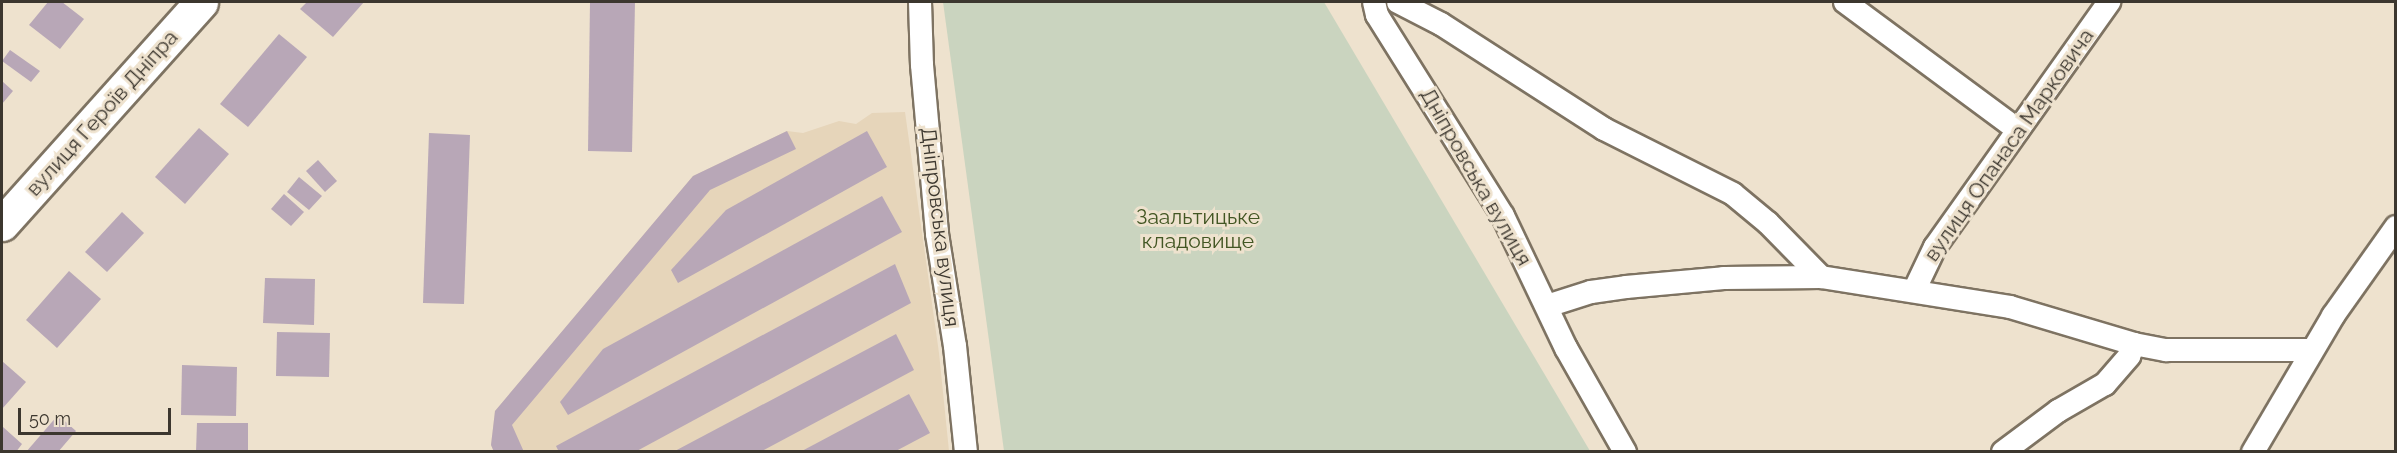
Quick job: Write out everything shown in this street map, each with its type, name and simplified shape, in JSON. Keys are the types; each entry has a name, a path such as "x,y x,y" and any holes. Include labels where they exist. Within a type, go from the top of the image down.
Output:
{"main road":[{"name":"вулиця Героїв Дніпра","path":"2,224 201,2"}],"street":[{"name":"Дніпровська вулиця","path":"920,2 922,65 941,271 956,346 966,452"},
{"name":"Дніпровська вулиця","path":"1374,2 1377,15 1503,216 1566,348 1624,452"},
{"path":"1398,2 1441,24 1604,129 1733,194 1768,223 1821,277"},
{"path":"1845,2 2018,130"},
{"name":"вулиця Опанаса Марковича","path":"1914,291 1935,247 2109,2"},
{"path":"2253,452 2353,285 2396,227"},
{"path":"1546,306 1592,292 1626,286 1724,278 1821,277 2031,312 2134,344 2188,351 2312,350"},
{"path":"2003,452 2058,411 2105,384 2129,356 2134,344"}],"shaded area":[{"path":"905,112 939,353 949,451 494,452 491,445 495,411 693,176 787,131 803,133 839,121 856,124 872,113"}],"green space":[{"name":"Заальтицьке кладовище","path":"943,2 1324,2 1590,451 1004,451"}],"building":[{"path":"48,2 62,2 84,19 60,49 29,25"},
{"path":"307,2 364,2 333,37 300,9"},
{"path":"590,2 635,2 632,152 588,151"},
{"path":"279,34 307,57 248,127 220,104"},
{"path":"10,50 40,71 31,82 2,61"},
{"path":"2,81 13,91 2,104"},
{"path":"199,128 229,154 185,204 155,177"},
{"path":"787,131 796,149 710,190 512,425 524,452 494,452 491,445 495,411 693,176"},
{"path":"867,131 887,167 678,283 671,270 726,210"},
{"path":"429,133 470,135 464,304 423,303"},
{"path":"318,160 337,181 325,192 306,171"},
{"path":"299,177 322,196 309,210 287,192"},
{"path":"284,194 304,212 291,226 271,209"},
{"path":"882,196 902,232 568,415 560,402 603,349"},
{"path":"122,212 144,233 107,272 85,252"},
{"path":"895,264 911,303 635,452 559,452 556,446"},
{"path":"69,271 101,299 57,348 26,320"},
{"path":"265,278 315,279 314,325 263,323"},
{"path":"277,332 330,333 329,377 276,376"},
{"path":"896,334 914,370 760,452 673,452"},
{"path":"2,361 26,382 2,409"},
{"path":"182,365 237,367 236,416 181,415"},
{"path":"909,394 930,433 894,452 800,452"},
{"path":"58,415 76,431 58,452 26,452"},
{"path":"197,423 248,423 248,452 196,452"},
{"path":"3,427 22,444 16,452 2,452"}]}
